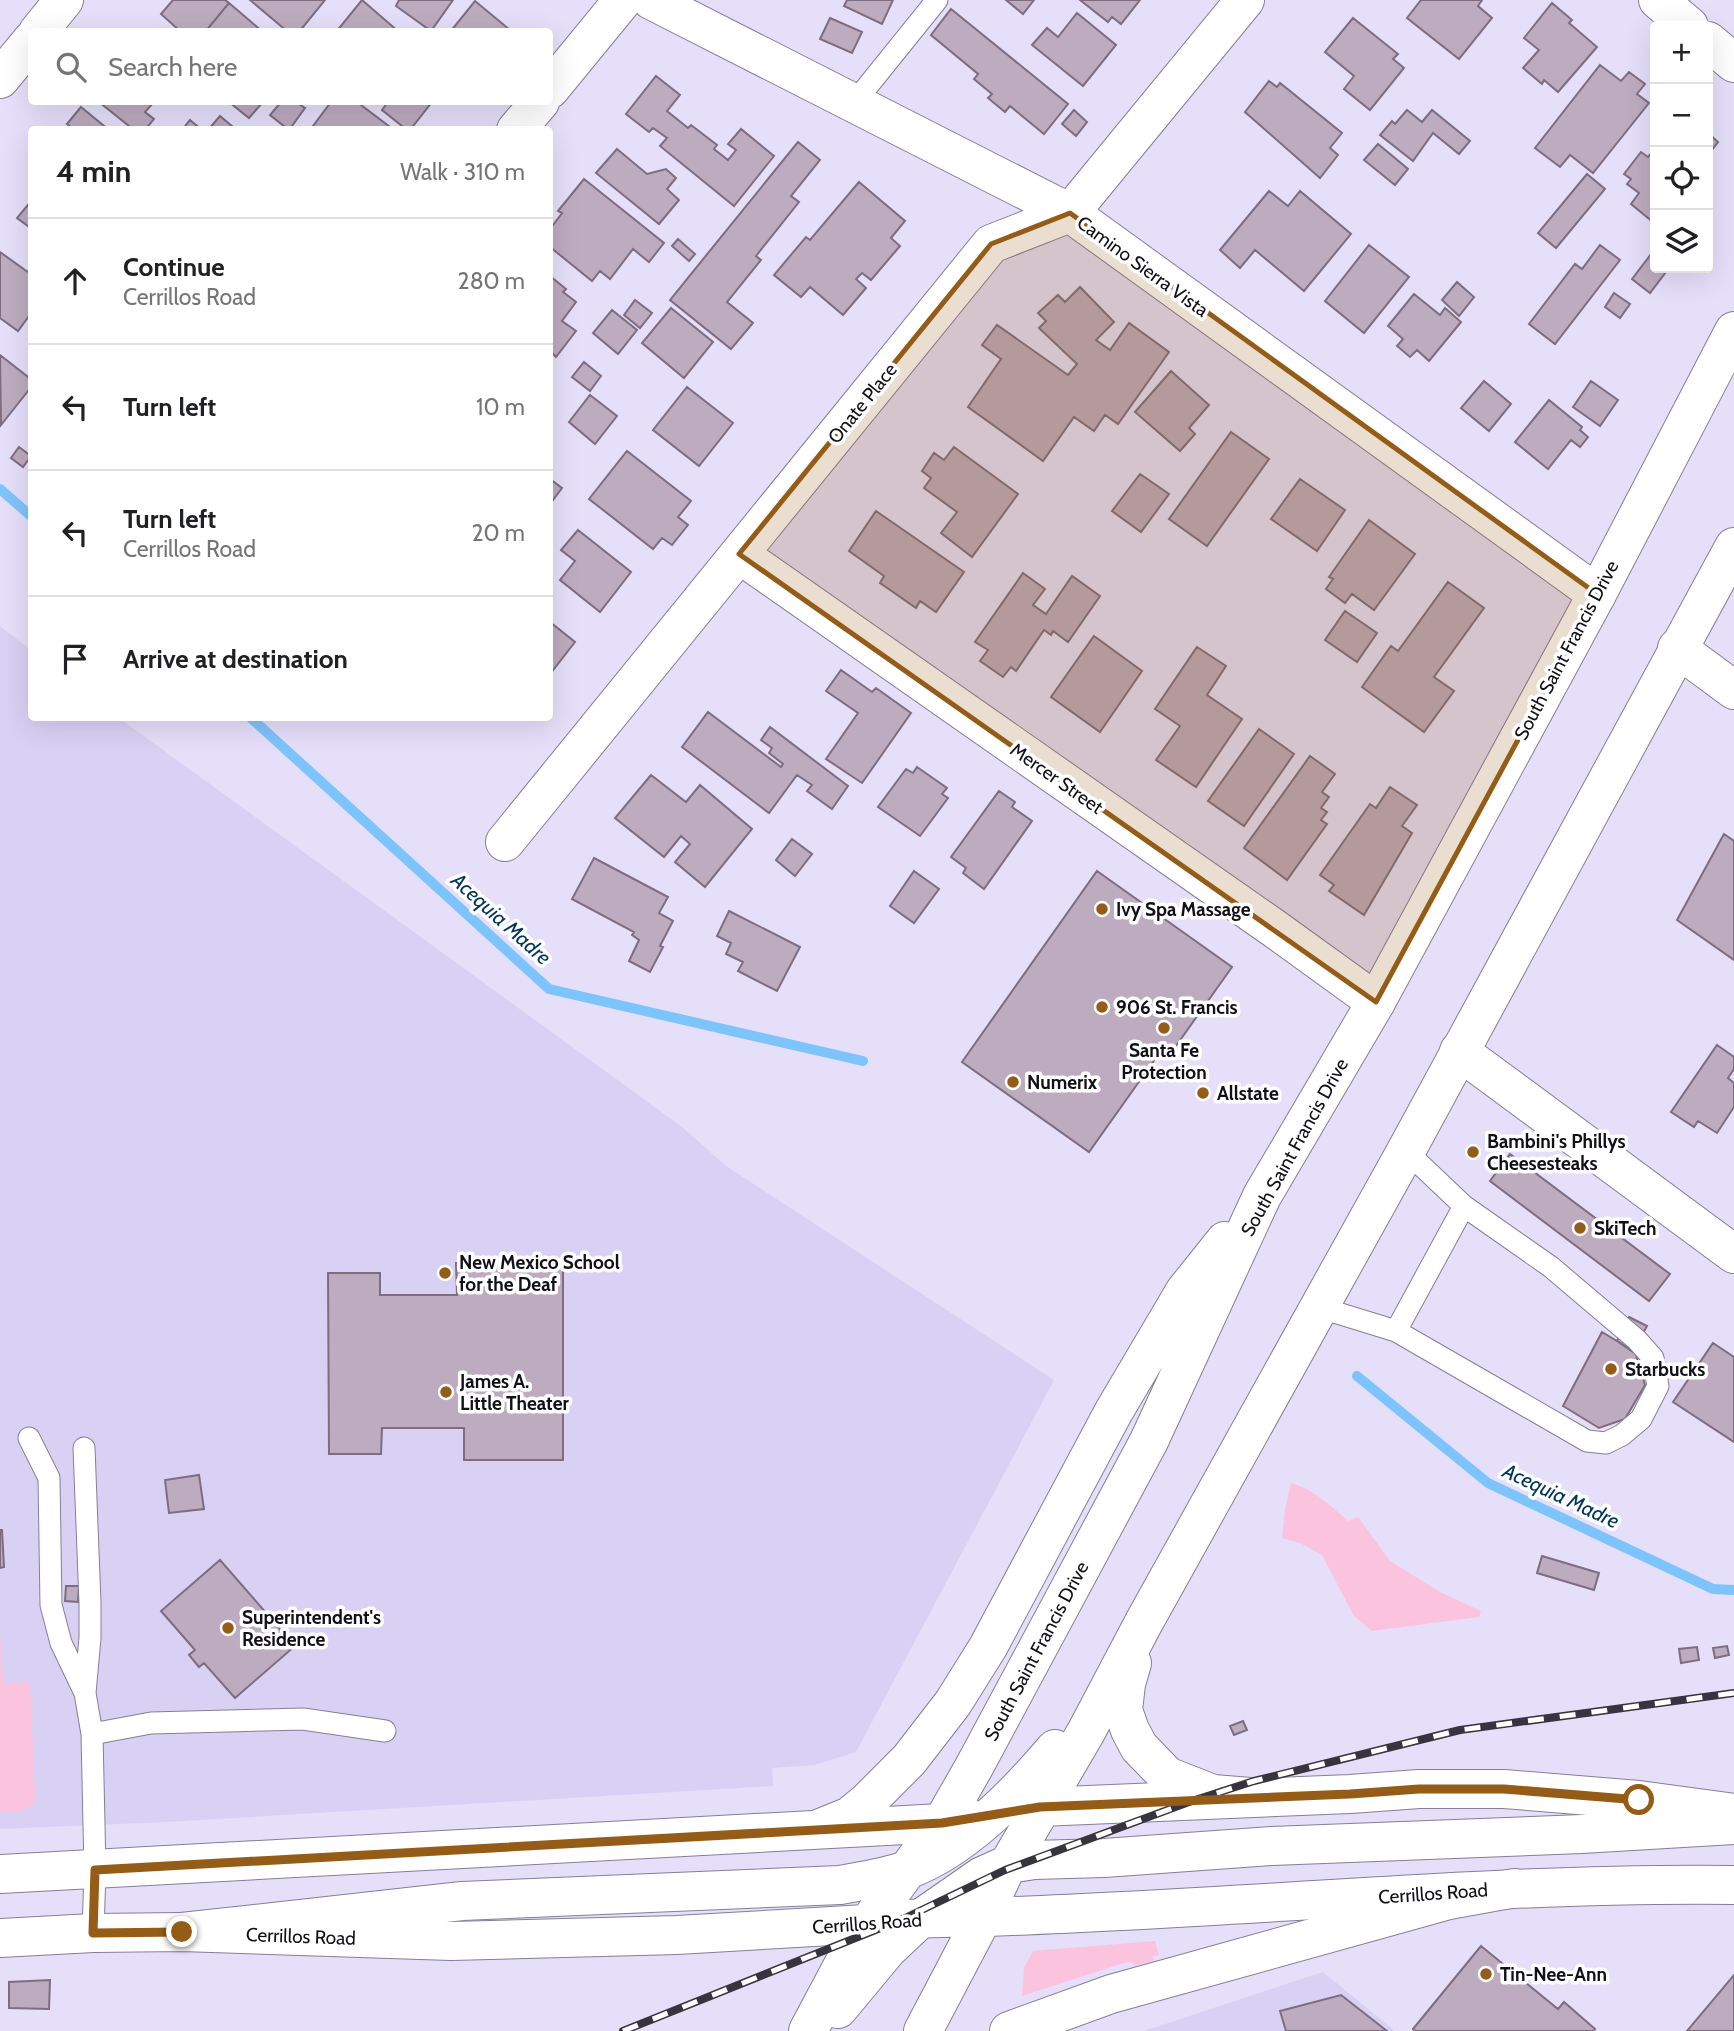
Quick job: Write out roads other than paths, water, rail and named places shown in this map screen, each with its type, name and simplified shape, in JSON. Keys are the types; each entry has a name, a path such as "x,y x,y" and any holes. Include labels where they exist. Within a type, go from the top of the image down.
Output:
{"main road":[{"path":"41,28 64,0"},
{"path":"553,85 623,0"},
{"name":"Camino Sierra Vista","path":"651,0 1070,213 1597,593"},
{"name":"Onate Place","path":"505,842 991,244 1070,213 1245,0"},
{"path":"1658,0 1683,21"},
{"path":"0,79 28,45"},
{"path":"1713,45 1734,63"},
{"path":"519,126 537,105"},
{"name":"South Saint Francis Drive","path":"808,2031 866,1924 942,1823 996,1727 1149,1441 1262,1196 1376,1002 1597,593 1734,331"},
{"path":"923,2031 1040,1807 1070,1761 1734,548"},
{"name":"Mercer Street","path":"738,554 1376,1002"},
{"path":"1677,648 1734,690"},
{"path":"1459,1051 1734,1254"},
{"path":"818,1829 850,1816 867,1802 909,1760 953,1703 988,1647 1114,1411 1185,1291 1262,1196"},
{"path":"1144,1622 1126,1684 1123,1710 1139,1747 1167,1776 1213,1794 1250,1797"},
{"path":"182,1932 462,1901 840,1885 905,1871 928,1861 993,1814 1025,1784 1115,1677"},
{"path":"0,1874 942,1823 1040,1807 1419,1789 1504,1789 1639,1800 1734,1813"},
{"path":"819,2031 887,1950 920,1919 982,1876 1009,1864 1034,1860 1104,1858 1272,1846 1583,1834 1734,1825"},
{"name":"Cerrillos Road","path":"0,1938 182,1932 451,1941 677,1935 866,1924 903,1919 1196,1908 1515,1888 1647,1884 1734,1885"},
{"path":"1009,2031 1111,1994 1449,1900 1515,1888"}],"lane":[{"path":"854,103 937,0"},
{"path":"1318,1307 1396,1331 1587,1441 1606,1443 1622,1436 1641,1419 1658,1386 1653,1358 1637,1340 1551,1267 1464,1206 1406,1151"},
{"path":"1396,1331 1464,1206"},
{"path":"29,1438 49,1478 51,1605 61,1643 85,1693"},
{"path":"84,1448 90,1603 85,1693 92,1734 95,1870 93,1933"},
{"path":"92,1734 151,1723 303,1719 385,1731"}],"waterway":[{"name":"Acequia Madre","path":"0,489 28,514"},
{"name":"Acequia Madre","path":"254,721 549,989 863,1061"},
{"name":"Acequia Madre","path":"1357,1376 1488,1483 1713,1589 1734,1590"}],"railway":[{"path":"623,2031 903,1919 1005,1870 1189,1802 1254,1781 1460,1730 1734,1693"}],"place":[{"name":"Ivy Spa Massage","path":"1102,909"},
{"name":"906 St. Francis","path":"1102,1007"},
{"name":"Santa Fe Protection","path":"1164,1028"},
{"name":"Numerix","path":"1013,1082"},
{"name":"Allstate","path":"1203,1093"},
{"name":"Bambini's Phillys Cheesesteaks","path":"1473,1152"},
{"name":"SkiTech","path":"1580,1228"},
{"name":"New Mexico School for the Deaf","path":"445,1273"},
{"name":"Starbucks","path":"1611,1369"},
{"name":"James A. Little Theater","path":"446,1392"},
{"name":"Superintendent's Residence","path":"228,1628"},
{"name":"Tin-Nee-Ann","path":"1486,1974"}]}
